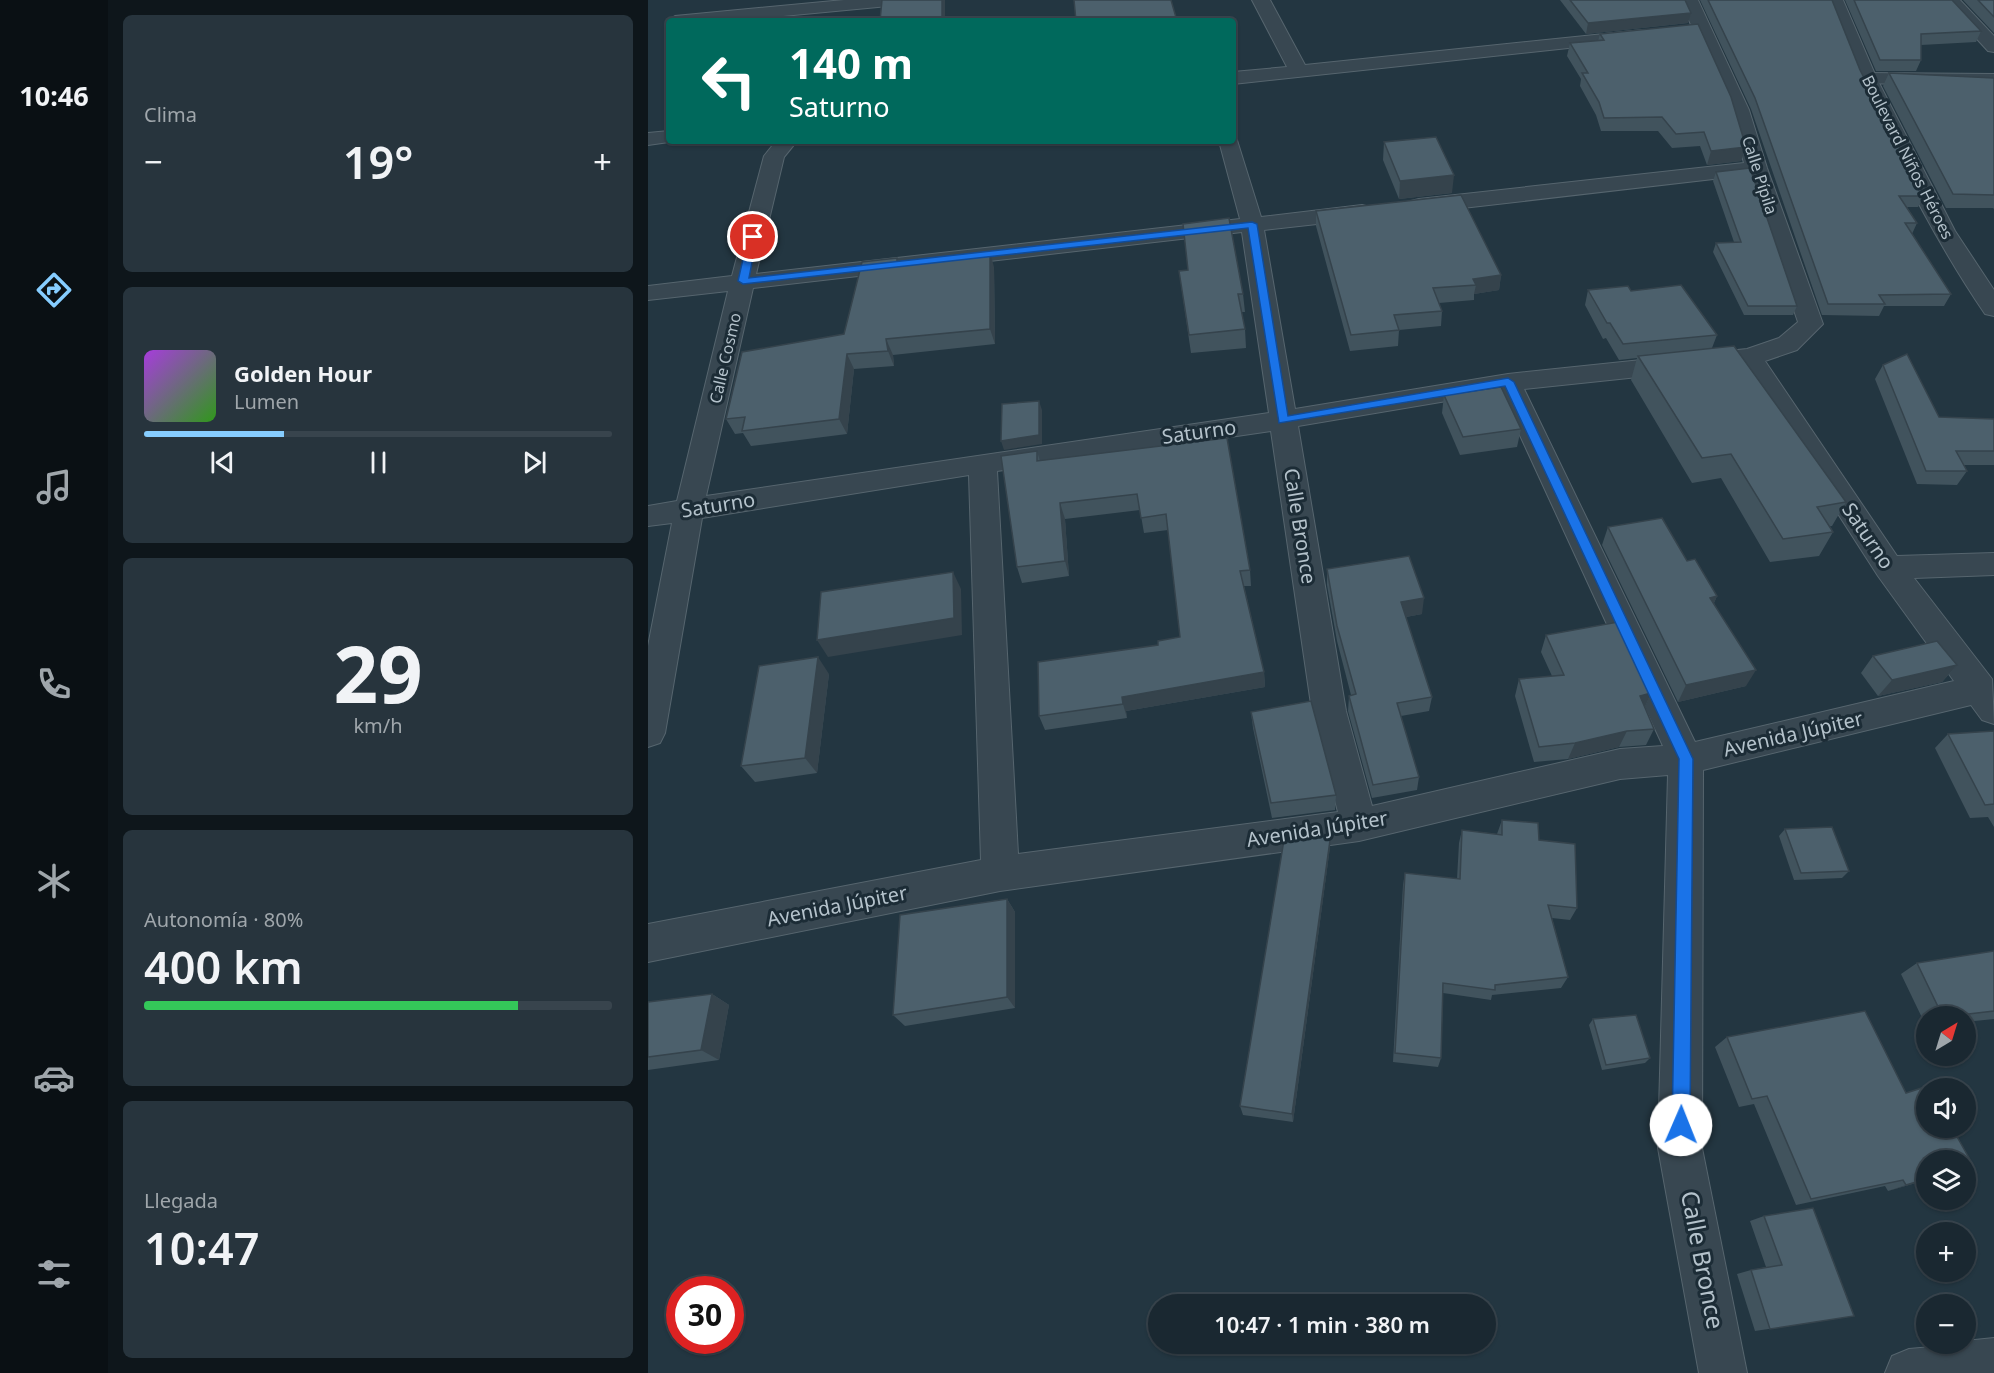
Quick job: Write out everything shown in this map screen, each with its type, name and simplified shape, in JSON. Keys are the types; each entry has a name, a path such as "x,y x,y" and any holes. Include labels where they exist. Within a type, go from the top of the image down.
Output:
{"street":[{"path":"707,18 899,0"},
{"path":"1261,0 1299,71"},
{"name":"Calle Pípila","path":"1689,0 1739,110 1756,168 1811,324 1788,344"},
{"name":"Boulevard Niños Héroes","path":"1834,0 1868,80 1944,231 1994,309"},
{"path":"1950,0 1994,47"},
{"path":"872,18 875,1"},
{"path":"1680,31 1703,29"},
{"path":"1236,78 1657,34"},
{"path":"1868,80 1994,80"},
{"path":"648,139 666,137"},
{"name":"Calle Cosmo","path":"648,733 689,510 774,156 784,144"},
{"name":"Calle Bronce","path":"1230,144 1252,224 1329,711 1359,825"},
{"path":"648,293 1756,168"},
{"name":"Saturno","path":"648,516 983,463 1283,420 1508,382 1750,357 1788,344"},
{"name":"Saturno","path":"1750,357 1889,568 1987,700"},
{"path":"1508,382 1686,759"},
{"path":"983,463 1000,874"},
{"path":"1889,568 1994,564"},
{"name":"Avenida Júpiter","path":"648,943 1000,874 1359,825 1620,764 1686,759 1987,700"},
{"name":"Calle Bronce","path":"1686,759 1680,1148 1723,1373"},
{"path":"1909,1373 1994,1362"}],"building":[{"path":"882,0 942,0 942,18 880,18"},
{"path":"1074,0 1171,0 1176,18 1076,18"},
{"path":"1570,0 1685,0 1691,13 1588,23"},
{"path":"1708,0 1832,0 1860,70 1924,196 1899,196 1917,223 1905,223 1951,294 1879,295 1885,304 1828,304 1755,98"},
{"path":"1854,0 1952,0 1981,31 1921,34 1921,60 1880,60"},
{"path":"1978,0 1994,0 1994,17"},
{"path":"1698,24 1731,97 1746,147 1711,151 1704,132 1676,134 1662,117 1604,118 1599,102 1582,73 1588,73 1570,43 1604,40 1600,34"},
{"path":"1889,73 1994,78 1994,195 1953,194"},
{"path":"1436,137 1454,175 1400,181 1384,142"},
{"path":"1750,168 1797,306 1748,306 1716,243 1741,242 1716,172"},
{"path":"1461,195 1501,275 1473,279 1476,285 1433,288 1442,311 1394,315 1399,330 1351,335 1316,211"},
{"path":"1229,218 1243,294 1238,294 1245,329 1189,335 1179,271 1188,270 1183,224"},
{"path":"990,252 990,329 886,339 888,351 847,354 839,419 742,431 745,417 726,419 742,352 844,334 862,262 897,258 897,265"},
{"path":"1681,285 1717,335 1623,344 1610,323 1607,323 1588,290 1628,286 1631,291"},
{"path":"1734,346 1846,502 1817,507 1833,532 1783,539 1731,454 1702,458 1638,356"},
{"path":"1907,354 1939,417 1994,419 1994,451 1956,451 1967,471 1926,471 1883,365"},
{"path":"1501,387 1521,429 1463,437 1444,395"},
{"path":"1039,401 1039,435 1001,441 1002,404"},
{"path":"1227,438 1250,570 1240,571 1264,672 1122,697 1123,704 1039,716 1038,662 1158,645 1158,641 1180,637 1166,514 1141,518 1137,494 1060,503 1065,561 1017,567 1001,456 1037,451 1037,461"},
{"path":"1662,518 1687,561 1695,559 1717,596 1710,598 1756,670 1686,685 1608,527"},
{"path":"1409,556 1424,598 1401,602 1432,697 1397,703 1419,777 1373,785 1349,696 1356,694 1337,626 1327,569"},
{"path":"953,572 954,618 817,640 821,592"},
{"path":"1618,622 1651,693 1640,696 1654,729 1627,731 1575,743 1539,747 1519,679 1564,675 1546,635"},
{"path":"1937,641 1957,665 1892,680 1873,656"},
{"path":"818,657 805,758 741,766 759,666"},
{"path":"1311,701 1336,795 1271,803 1251,712"},
{"path":"1994,731 1994,804 1985,805 1948,734"},
{"path":"1502,820 1538,823 1539,840 1575,844 1577,908 1548,905 1568,977 1495,985 1495,990 1443,983 1441,1058 1395,1053 1405,873 1460,879 1462,830 1502,835"},
{"path":"1832,827 1849,871 1801,873 1785,829"},
{"path":"1331,833 1292,1114 1240,1106 1284,840"},
{"path":"1007,899 1007,997 893,1015 900,915"},
{"path":"1994,951 1994,1011 1976,1013 1976,1006 1938,1006 1917,963"},
{"path":"712,994 701,1050 648,1057 648,1002"},
{"path":"1865,1011 1906,1093 1916,1090 1916,1138 1958,1138 1964,1150 1916,1150 1916,1182 1906,1185 1903,1180 1811,1199 1767,1096 1752,1099 1727,1037"},
{"path":"1636,1015 1650,1058 1606,1065 1593,1019"},
{"path":"1813,1208 1854,1316 1770,1329 1751,1270 1782,1265 1764,1216"}],"route":[{"path":"753,237 743,281 1252,224 1283,420 1508,382 1686,759 1681,1125"}]}
